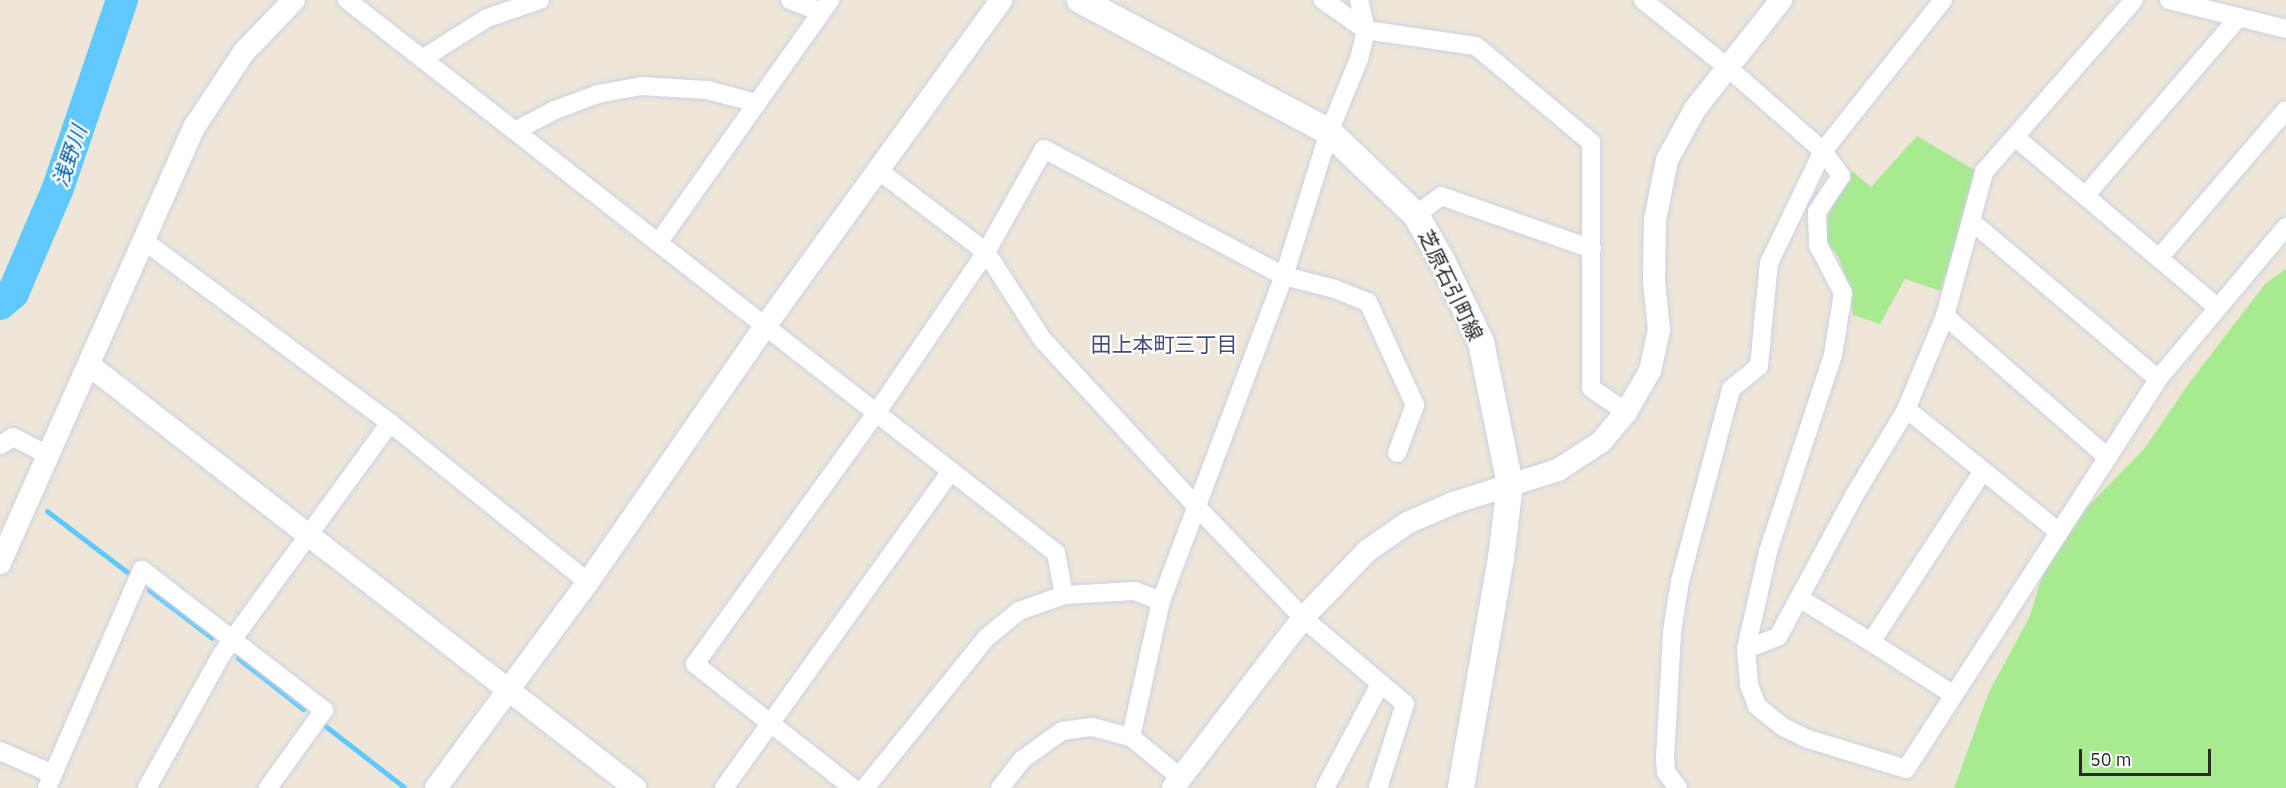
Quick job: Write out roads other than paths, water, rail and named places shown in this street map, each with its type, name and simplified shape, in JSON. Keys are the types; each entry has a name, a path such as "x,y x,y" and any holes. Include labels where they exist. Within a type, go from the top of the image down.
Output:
{"main road":[{"name":"芝原石引町線","path":"1080,0 1329,132 1416,214 1443,263 1481,342 1510,484 1501,558 1461,788"}],"street":[{"path":"0,563 195,126 244,52 294,0"},
{"path":"347,0 1056,553 1064,595"},
{"path":"422,59 487,18 540,0"},
{"path":"658,243 826,6 790,0"},
{"path":"436,788 588,582 765,325 1001,0"},
{"path":"1323,0 1366,30 1476,46 1591,142 1591,388 1626,412"},
{"path":"1131,737 1161,601 1284,276 1329,132 1359,59 1366,30 1359,0"},
{"path":"1642,0 1726,66 1823,151 1841,176 1817,212 1818,245 1842,293 1833,355 1768,552 1746,649 1749,685 1757,706 1783,727 1808,739 1906,769 2158,379 2286,227"},
{"path":"1000,788 1023,759 1062,731 1092,727 1131,737 1177,783 1304,618 1367,551 1407,523 1453,503 1558,470 1601,442 1626,412 1650,371 1659,330 1654,281 1655,220 1667,160 1695,109 1726,66 1781,0"},
{"path":"1678,788 1666,772 1665,759 1672,632 1680,581 1731,389 1759,366 1769,263 1823,151 1943,0"},
{"path":"1746,649 1778,637 1856,494 1905,412 1945,316 1984,172 2134,0"},
{"path":"2169,0 2286,29"},
{"path":"2085,196 2239,17"},
{"path":"515,131 555,110 598,94 641,86 707,90 757,104"},
{"path":"2159,258 2286,110"},
{"path":"2015,137 2217,307"},
{"path":"853,788 695,664 877,412 986,252 1044,149 1284,276 1335,289 1368,302 1415,405 1397,453"},
{"path":"878,170 986,252 1042,339 1198,508 1304,618 1405,704 1378,788"},
{"path":"1416,214 1441,196 1592,249"},
{"path":"1971,221 2158,379"},
{"path":"143,240 390,423 588,582"},
{"path":"1945,316 2107,457"},
{"path":"89,365 309,533 635,788"},
{"path":"1905,412 1914,415 2058,531"},
{"path":"147,788 232,639 390,423"},
{"path":"0,445 13,436 48,455"},
{"path":"724,788 951,471"},
{"path":"1871,642 1983,471"},
{"path":"0,751 50,781 141,570 324,710 268,788"},
{"path":"865,788 986,638 1019,611 1064,595 1135,591 1161,601"},
{"path":"1799,598 1954,695"},
{"path":"1325,788 1380,684"}],"waterway":[{"name":"浅野川","path":"0,304 13,293 58,188 122,0"},
{"path":"47,511 127,572"},
{"path":"149,590 212,638"},
{"path":"238,658 303,709"},
{"path":"324,725 404,787"}],"district":[{"name":"田上本町三丁目","path":"1164,344"}]}
